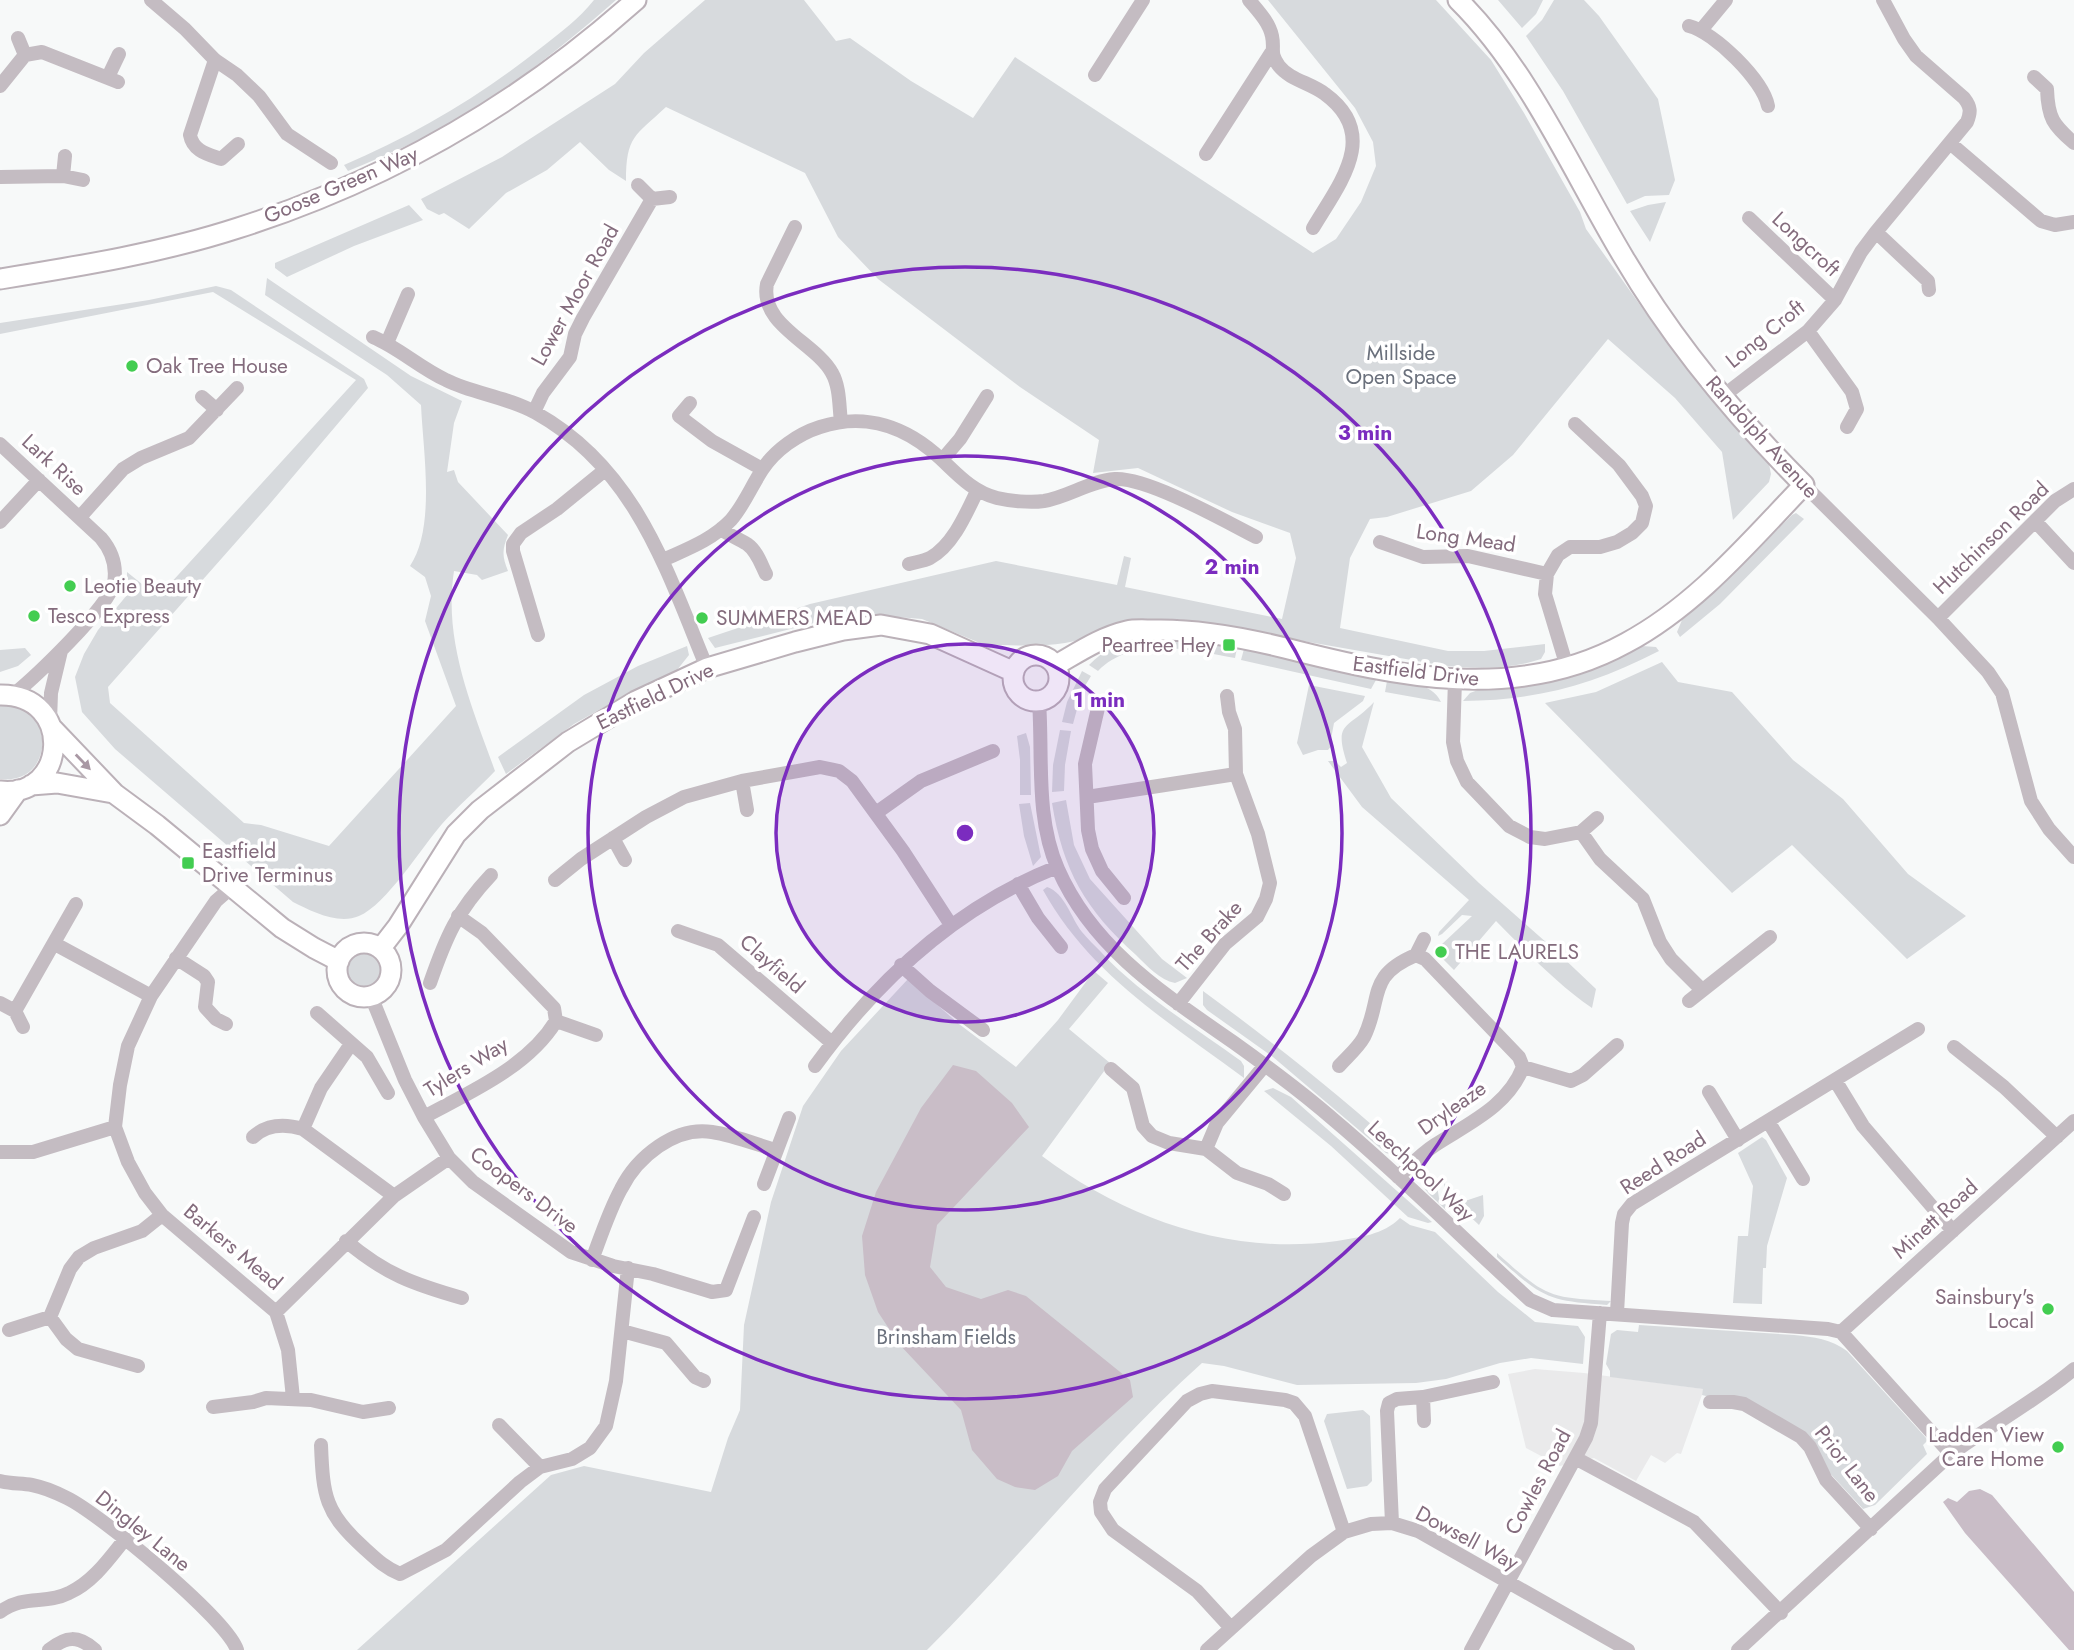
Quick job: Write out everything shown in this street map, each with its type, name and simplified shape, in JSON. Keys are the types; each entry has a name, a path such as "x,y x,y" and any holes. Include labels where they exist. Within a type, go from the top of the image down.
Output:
{"street":[{"path":"151,0 186,29 215,60 237,75 259,96 287,134 331,163"},
{"name":"Goose Green Way","path":"1,279 120,258 236,229 355,184 420,152 495,107 570,55 636,0"},
{"path":"1095,75 1143,0"},
{"path":"1206,155 1271,52 1272,37 1265,19 1250,0"},
{"name":"Randolph Avenue","path":"1458,0 1502,52 1646,294 1692,359 1804,485 1938,618 1988,672 2002,693 2031,802 2049,829 2074,857"},
{"path":"1726,0 1695,27 1752,75 1766,93 1769,106"},
{"name":"Long Croft","path":"1723,396 1808,331 1835,300 1861,252 1876,232 1951,143 1971,114 1970,106 1964,98 1916,56 1883,0"},
{"path":"18,38 25,55"},
{"path":"0,86 25,55 42,52 113,79 119,54"},
{"path":"1271,52 1280,68 1322,92 1343,108 1351,127 1354,145 1348,167 1313,228"},
{"path":"215,60 190,135 192,143 199,150 221,159 238,144"},
{"path":"2034,77 2046,89 2048,111 2055,127 2074,143"},
{"path":"1951,143 2042,221 2055,225 2074,222"},
{"path":"62,176 65,156"},
{"path":"0,177 62,176 83,180"},
{"path":"638,186 652,199 670,197"},
{"name":"Lower Moor Road","path":"534,412 543,393 570,357 575,334 583,318 652,199"},
{"name":"Longcroft","path":"1749,218 1835,300"},
{"path":"795,227 767,284 765,294 767,302 791,334 830,369 836,384 841,422"},
{"path":"1876,232 1928,281 1928,290"},
{"path":"408,294 380,340 407,359 449,382 534,412 585,449 638,513 663,559 706,668"},
{"path":"1808,331 1852,392 1857,409 1847,427"},
{"name":"Lark Rise","path":"80,517 123,469 141,458 189,438 236,388"},
{"path":"942,460 960,439 987,396"},
{"path":"202,397 216,410"},
{"path":"691,403 679,416 712,441 762,469"},
{"path":"663,559 695,546 721,528 741,506 762,469 777,453 800,436 820,427 861,420 891,426 908,433 977,491 998,498 1045,501 1099,482 1125,479 1159,490 1256,537"},
{"path":"1567,667 1545,594 1547,574 1559,555 1570,547 1600,547 1617,542 1632,533 1642,523 1646,506 1642,496 1619,465 1575,424"},
{"name":"Lark Rise","path":"0,444 80,517 109,548 113,558 114,583 104,602 62,650 7,695"},
{"path":"538,635 513,544 521,533 557,509 605,470"},
{"path":"0,522 38,480"},
{"name":"Eastfield Drive","path":"1056,665 1097,641 1129,630 1185,629 1245,638 1383,670 1455,680 1488,681 1524,677 1567,667 1596,658 1625,644 1658,625 1687,603 1804,485"},
{"name":"Hutchinson Road","path":"1938,618 2055,501 2074,489"},
{"path":"909,564 929,559 943,548 963,520 977,491"},
{"path":"2035,521 2074,563"},
{"path":"721,528 755,552 766,574"},
{"name":"Long Mead","path":"1380,542 1423,557 1468,556 1547,574"},
{"name":"Eastfield Drive","path":"381,948 398,926 456,834 480,810 568,742 636,701 706,668 843,630 881,625 930,634 1014,672"},
{"name":"Lark Rise","path":"51,725 51,693 62,650"},
{"path":"1033,656 1049,659 1056,665 1059,673 1058,688 1053,694 1039,701 1024,698 1015,687 1014,672 1018,664 1033,656"},
{"path":"1455,680 1453,742 1457,761 1467,782 1478,796 1509,826 1530,836 1545,839 1581,832 1597,818"},
{"path":"7,695 29,700 41,709 51,725 116,794 295,937 339,961"},
{"name":"The Brake","path":"1178,1004 1226,944 1256,917 1266,899 1270,883 1266,862 1236,774 1235,729 1228,712 1227,696"},
{"name":"Leechpool Way","path":"1039,701 1041,799 1057,867 1073,899 1109,946 1139,974 1265,1065 1334,1120 1530,1300 1553,1310 1841,1332"},
{"path":"1098,708 1085,764 1088,830 1092,849 1102,871 1124,898"},
{"path":"0,815 16,789 42,776 50,765 54,751 51,725"},
{"path":"876,813 921,782 993,751"},
{"path":"555,880 613,838 684,797 742,781 820,767 839,771 852,781 951,925"},
{"path":"1087,797 1236,774"},
{"path":"742,781 747,810"},
{"path":"16,789 57,783 116,794"},
{"path":"1581,832 1612,873 1643,899 1660,942 1671,959 1702,990"},
{"path":"613,838 625,860"},
{"path":"815,1066 901,965 951,925 1018,884 1057,867"},
{"path":"430,983 441,950 458,915 491,875"},
{"path":"1018,884 1038,918 1061,947"},
{"name":"Barkers Mead","path":"232,887 216,901 151,996 128,1046 115,1127 128,1162 145,1193 162,1215 276,1312 288,1350 293,1398"},
{"path":"15,1011 76,904"},
{"path":"458,915 482,933 554,1008 556,1021 596,1035"},
{"name":"Clayfield","path":"678,931 718,945 832,1043"},
{"path":"1689,1001 1770,937"},
{"path":"1339,1066 1362,1041 1384,974 1397,963 1416,955 1424,939"},
{"path":"372,943 381,948 387,956 391,975 380,992 371,996 352,993 344,988 337,970 339,961 352,946 372,943"},
{"path":"55,944 151,996"},
{"path":"1416,955 1425,959 1474,1008 1519,1057 1523,1067 1571,1081 1583,1075 1617,1045"},
{"path":"176,958 204,976 208,982 205,1007 216,1019 226,1024"},
{"path":"901,965 930,991 983,1030"},
{"name":"Coopers Drive","path":"371,996 405,1080 449,1158 472,1182 571,1252 712,1293 726,1290 754,1217"},
{"path":"0,1003 15,1011 23,1027"},
{"path":"317,1013 367,1057 388,1093"},
{"name":"Tylers Way","path":"424,1117 480,1087 517,1062 549,1033 556,1021"},
{"name":"Reed Road","path":"1617,1313 1624,1214 1632,1204 1918,1029"},
{"path":"303,1129 321,1088 351,1044"},
{"path":"1954,1047 2004,1087 2057,1137"},
{"path":"1206,1149 1217,1123 1265,1065"},
{"name":"Dryleaze","path":"1398,1177 1433,1147 1498,1104 1518,1079 1523,1067"},
{"path":"1111,1069 1133,1088 1143,1126 1152,1136 1168,1143 1206,1149 1237,1173 1268,1184 1284,1194"},
{"path":"1835,1080 1863,1126 1954,1231"},
{"name":"Reed Road","path":"1709,1092 1738,1140"},
{"path":"764,1184 789,1118"},
{"path":"1768,1121 1803,1179"},
{"name":"Minett Road","path":"1841,1332 2074,1121"},
{"path":"253,1137 260,1130 273,1127 290,1126 303,1129 394,1196"},
{"path":"0,1152 33,1152 115,1127"},
{"path":"592,1259 621,1188 631,1172 650,1153 671,1139 691,1132 712,1131 775,1150"},
{"name":"Barkers Mead","path":"276,1312 394,1196 449,1158"},
{"name":"Barkers Mead","path":"50,1317 70,1269 79,1257 94,1248 142,1231 162,1215"},
{"path":"346,1241 392,1274 423,1287 462,1298"},
{"path":"321,1445 323,1485 334,1517 343,1530 388,1569 400,1574 446,1550 520,1482 540,1467 572,1459 590,1448 606,1426 616,1381 628,1268"},
{"name":"Cowles Road","path":"1471,1650 1577,1459 1591,1423 1600,1313"},
{"path":"9,1330 50,1317 66,1339 78,1349 138,1366"},
{"path":"622,1331 666,1343 695,1377 704,1381"},
{"path":"1841,1332 1951,1454"},
{"path":"1738,1650 1951,1454 2049,1390 2074,1369"},
{"path":"1392,1523 1388,1403 1397,1399 1423,1397 1493,1382"},
{"path":"1231,1628 1197,1591 1113,1530 1101,1512 1100,1502 1105,1489 1187,1401 1212,1391 1294,1403 1306,1416 1344,1532"},
{"path":"1423,1397 1424,1421"},
{"path":"213,1406 266,1398 293,1398 340,1405 363,1412 389,1408"},
{"name":"Prior Lane","path":"1710,1402 1744,1404 1801,1437 1810,1447 1826,1479 1871,1529"},
{"path":"499,1425 540,1467"},
{"path":"1577,1459 1694,1522 1781,1613"},
{"name":"Dingley Lane","path":"0,1481 32,1485 67,1498 125,1539 214,1618 235,1642 237,1650"},
{"name":"Dowsell Way","path":"1206,1650 1311,1556 1344,1532 1371,1524 1392,1523 1418,1531 1508,1582 1611,1646 1628,1650"},
{"path":"0,1612 23,1600 54,1598 69,1593 103,1567 125,1539"},
{"path":"49,1650 59,1642 78,1638 95,1650"}],"shaded area":[{"path":"953,1065 976,1071 1012,1103 1029,1127 937,1225 930,1267 946,1287 981,1299 1008,1290 1026,1296 1130,1380 1133,1397 1072,1451 1058,1476 1035,1490 1015,1487 997,1479 972,1450 961,1410 899,1344 878,1312 865,1275 862,1236 876,1192 921,1108"},
{"path":"1535,1369 1704,1389 1681,1454 1677,1453 1665,1463 1651,1455 1636,1481 1594,1458 1560,1466 1526,1448 1508,1374"},
{"path":"1980,1489 1992,1495 2074,1592 2074,1650 2069,1650 1965,1533 1943,1502 1948,1498 1957,1502 1969,1491"}],"green space":[{"path":"594,0 616,0 512,84 461,118 429,135 348,171 344,165 422,127 496,81 563,31"},
{"name":"Millside Open Space","path":"705,0 804,0 836,41 850,38 911,81 973,118 1015,57 1313,253 1336,239 1361,202 1376,166 1373,142 1355,108 1268,0 1436,0 1491,60 1580,212 1586,229 1670,347 1769,464 1769,482 1733,520 1722,452 1675,398 1608,339 1513,455 1471,491 1387,517 1370,519 1350,558 1340,628 1448,651 1484,651 1545,644 1541,659 1491,668 1440,665 1177,619 1133,625 1065,643 989,645 922,619 859,614 715,648 708,638 810,604 996,561 1117,585 1124,556 1131,558 1125,587 1282,619 1296,558 1290,533 1232,512 1138,468 1093,473 1099,440 1020,387 878,279 838,237 805,173 666,107 640,131 630,145 626,181 609,170 580,142 547,170 506,193 469,229 444,213 439,215 427,209 421,199 502,157 615,84 644,53"},
{"path":"1498,0 1543,0 1536,14 1522,28"},
{"path":"1554,0 1584,0 1599,16 1658,99 1675,180 1669,195 1645,196 1627,204 1563,91 1526,36 1542,20"},
{"path":"1666,202 1650,242 1630,211"},
{"path":"409,205 423,220 354,246 287,277 275,268 275,263"},
{"path":"267,278 411,376 462,401 454,423 447,472 454,470 458,482 508,535 503,553 508,571 482,580 477,575 454,571 452,597 456,648 462,673 495,771 442,824 381,900 359,916 351,918 325,916 293,902 115,749 82,712 75,677 98,630 127,595 127,572 158,597 356,380 213,292 0,334 0,323 149,300 216,286 231,290 364,379 368,388 108,687 110,703 244,823 261,825 329,846 456,706 425,621 431,596 425,577 410,566 418,550 425,510 421,405 387,375 265,295"},
{"path":"1796,513 1804,519 1720,604 1680,637 1677,632 1682,620"},
{"path":"1185,638 1237,648 1235,658 1163,648 1128,653 1112,660 1098,671 1089,665 1111,648 1122,644 1145,639"},
{"path":"687,646 689,655 677,670 574,724 506,774 498,757 584,695 638,666"},
{"path":"1642,646 1656,647 1659,651 1611,673 1541,694 1463,701 1470,693 1478,690 1523,686 1563,678 1621,657"},
{"path":"25,648 31,655 18,666 0,672 0,650"},
{"path":"1244,649 1376,680 1371,689 1241,660"},
{"path":"1662,662 1678,682 1732,692 1793,760 1843,799 1908,874 1966,916 1907,959 1792,845 1732,893 1545,703 1596,692"},
{"path":"1082,671 1091,676 1082,691 1073,724 1062,722 1067,702"},
{"path":"1387,681 1425,687 1437,695 1441,702 1385,692"},
{"path":"1309,685 1365,696 1363,701 1334,723 1332,745 1328,750 1303,755 1297,743"},
{"path":"1374,702 1362,747 1391,798 1479,883 1596,989 1592,1008 1554,978 1496,921 1454,970 1442,958 1448,952 1441,945 1472,916 1462,915 1438,936 1439,932 1469,900 1362,807 1328,761 1335,761 1341,767 1347,763 1343,749 1343,732"},
{"path":"0,706 19,708 32,716 40,728 40,757 32,770 18,778 0,779"},
{"path":"1060,730 1071,731 1064,791 1052,792 1053,765"},
{"path":"1026,733 1030,747 1031,795 1020,795 1017,736"},
{"path":"1066,800 1074,845 1090,879 1162,959 1187,978 1175,983 1154,972 1118,938 1090,905 1070,869 1057,827 1052,803"},
{"path":"1030,803 1041,857 1033,866 1024,836 1019,804"},
{"path":"1047,887 1059,895 1082,932 1116,967 1150,996 1241,1061 1244,1078 1160,1016 1107,972 1062,920 1043,890"},
{"path":"365,953 377,958 382,970 377,982 365,987 353,982 348,970 353,958"},
{"name":"Brinsham Fields","path":"1094,971 1108,983 1069,1029 1110,1063 1042,1156 1108,1198 1144,1215 1219,1237 1258,1243 1337,1241 1379,1232 1400,1218 1410,1225 1435,1232 1498,1292 1535,1322 1578,1326 1585,1337 1583,1364 1531,1358 1500,1363 1446,1379 1416,1383 1297,1385 1202,1363 1130,1432 927,1650 357,1650 551,1475 584,1466 711,1492 740,1410 744,1325 771,1202 803,1106 841,1051 908,979 959,1024 1016,1067 1058,1020"},
{"path":"1203,991 1307,1070 1406,1155 1400,1157 1386,1153 1273,1057 1207,1010 1203,1005"},
{"path":"1273,1088 1291,1097 1432,1222 1408,1217 1331,1146 1264,1091"},
{"path":"1762,1137 1787,1178 1767,1246 1762,1304 1733,1303 1738,1236 1748,1236 1753,1186 1738,1153"},
{"path":"1420,1170 1437,1185 1439,1198 1448,1207 1446,1210 1424,1188"},
{"path":"1444,1183 1462,1202 1483,1195 1484,1216 1479,1225 1445,1193"},
{"path":"1497,1253 1526,1278 1548,1292 1573,1298 1611,1301 1607,1305 1557,1299 1535,1289 1497,1257"},
{"path":"1639,1325 1794,1335 1835,1344 1847,1351 1928,1440 1923,1445 1927,1454 1875,1505 1863,1509 1825,1468 1809,1438 1702,1395 1703,1389 1610,1377 1606,1364 1611,1334 1617,1330 1638,1332"},
{"path":"1363,1410 1370,1416 1372,1481 1367,1486 1347,1489 1324,1421 1327,1414"}],"place":[{"name":"Oak Tree House","path":"132,366"},
{"name":"Leotie Beauty","path":"70,586"},
{"name":"Tesco Express","path":"34,616"},
{"name":"SUMMERS MEAD","path":"702,618"},
{"name":"Peartree Hey","path":"1229,645"},
{"name":"Eastfield Drive Terminus","path":"188,863"},
{"name":"THE LAURELS","path":"1441,952"},
{"name":"Sainsbury's Local","path":"2048,1309"},
{"name":"Ladden View Care Home","path":"2058,1447"}]}
